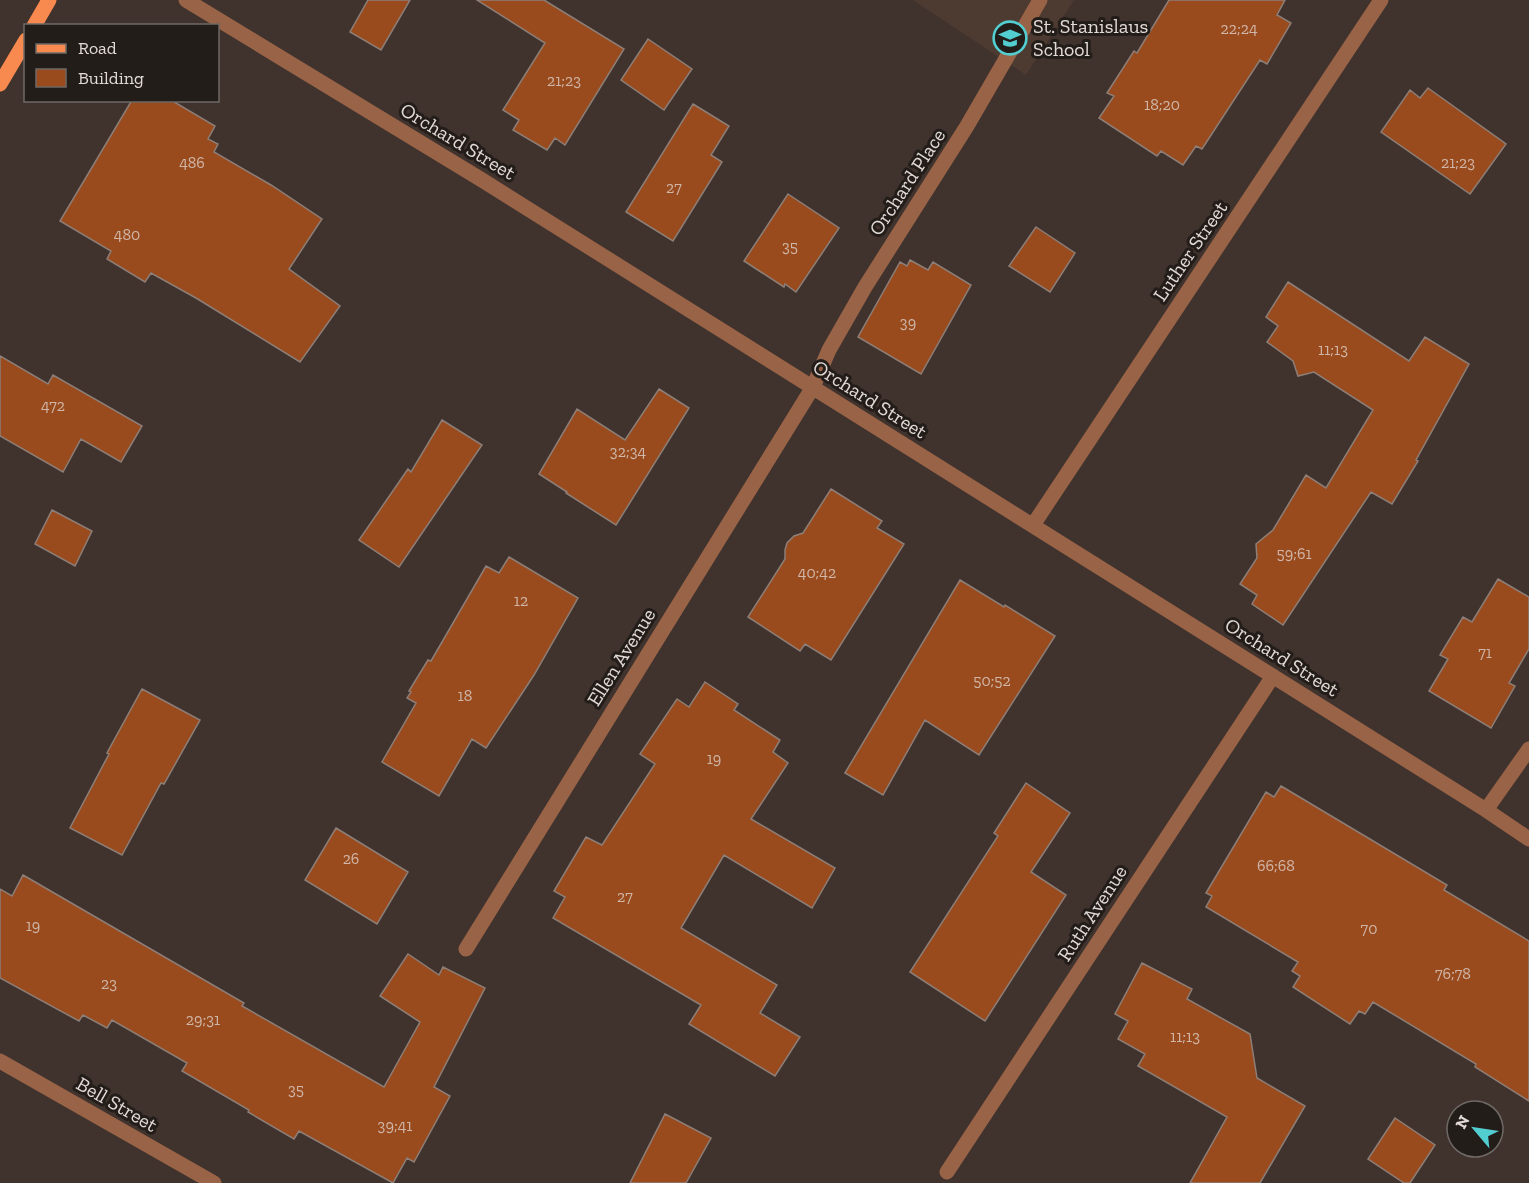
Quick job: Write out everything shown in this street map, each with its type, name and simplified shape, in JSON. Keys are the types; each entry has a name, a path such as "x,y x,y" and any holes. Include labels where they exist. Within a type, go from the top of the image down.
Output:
{"main road":[{"path":"35,24 47,1"},
{"path":"0,84 24,43"}],"street":[{"name":"Orchard Street","path":"186,0 482,180 1529,839"},
{"name":"Orchard Place","path":"813,387 829,350 865,287 967,126 1040,0"},
{"name":"Luther Street","path":"1033,525 1381,0"},
{"name":"Ellen Avenue","path":"466,949 813,387"},
{"name":"Ruth Avenue","path":"946,1172 1273,676"},
{"path":"1486,810 1529,749"},
{"name":"Bell Street","path":"0,1061 214,1183"}],"shaded area":[{"name":"St. Stanislaus School","path":"913,0 1074,0 1026,75"}],"building":[{"path":"368,0 410,0 381,50 350,32"},
{"path":"477,0 544,0 624,49 565,145 555,138 547,150 513,130 519,120 503,110 545,43"},
{"path":"1169,0 1285,0 1277,15 1291,23 1267,64 1260,60 1202,149 1196,146 1183,165 1161,151 1157,156 1099,118 1114,96 1107,93 1134,51 1137,53"},
{"path":"648,39 692,69 664,110 621,80"},
{"path":"1428,88 1506,144 1470,194 1381,132 1410,90 1420,98"},
{"path":"131,102 174,102 215,126 208,139 218,144 214,152 271,185 322,219 289,269 340,306 300,362 151,273 145,282 107,259 111,251 60,221"},
{"path":"693,104 729,126 711,155 722,162 673,241 626,212"},
{"path":"788,194 839,228 796,292 785,284 784,287 744,261"},
{"path":"1036,227 1075,253 1050,292 1009,266"},
{"path":"910,260 928,270 933,262 971,285 921,374 858,337 900,262 907,266"},
{"path":"1288,282 1409,361 1425,337 1469,364 1416,460 1418,461 1392,504 1371,492 1283,625 1252,604 1257,595 1240,584 1257,558 1256,544 1273,530 1306,475 1326,488 1373,410 1314,372 1298,376 1293,361 1267,342 1278,326 1266,317"},
{"path":"0,356 48,384 53,375 142,426 121,462 81,439 63,472 0,436"},
{"path":"659,389 689,408 616,525 539,474 577,409 625,440"},
{"path":"442,420 482,445 399,567 359,540 408,469 411,472"},
{"path":"831,489 882,521 877,528 904,544 831,660 805,644 800,651 748,617 785,559 787,543 794,536 803,533"},
{"path":"52,510 92,531 75,566 35,544"},
{"path":"509,557 578,598 534,675 486,748 472,739 439,796 382,762 416,703 407,698 411,692 409,691 428,660 431,661 486,566 499,573"},
{"path":"1498,579 1529,597 1529,649 1509,683 1515,686 1491,728 1429,691 1448,659 1440,655 1463,617 1472,622"},
{"path":"960,580 1055,636 979,755 925,720 883,795 845,773"},
{"path":"705,682 738,704 734,710 780,740 773,752 788,763 751,819 835,868 812,908 724,855 681,928 777,985 760,1013 800,1037 775,1076 689,1024 701,1005 553,918 565,897 554,891 586,837 602,845 655,764 640,754 677,699 689,707"},
{"path":"142,689 200,720 164,784 161,783 122,855 70,828"},
{"path":"1026,783 1070,813 1031,872 1066,895 985,1021 910,972 998,836 994,833"},
{"path":"1281,786 1447,885 1444,890 1529,941 1529,1101 1475,1067 1476,1064 1373,1002 1365,1014 1359,1011 1350,1024 1293,987 1300,976 1292,971 1298,962 1206,907 1212,896 1206,893 1266,792 1274,797"},
{"path":"336,828 408,872 377,924 305,880"},
{"path":"23,875 244,1003 242,1006 384,1087 420,1022 380,996 408,954 439,975 443,967 485,988 434,1087 450,1096 414,1162 407,1158 393,1183 299,1131 294,1139 182,1071 187,1063 112,1020 107,1028 83,1015 79,1021 0,978 0,889 12,896"},
{"path":"1142,963 1192,989 1187,999 1250,1034 1257,1078 1305,1106 1260,1183 1190,1183 1227,1117 1138,1066 1145,1054 1118,1039 1128,1021 1115,1014"},
{"path":"665,1114 711,1138 686,1183 630,1183"},
{"path":"1395,1118 1435,1145 1410,1183 1404,1183 1368,1159"}],"place":[{"name":"St. Stanislaus School","path":"1010,38"}]}
